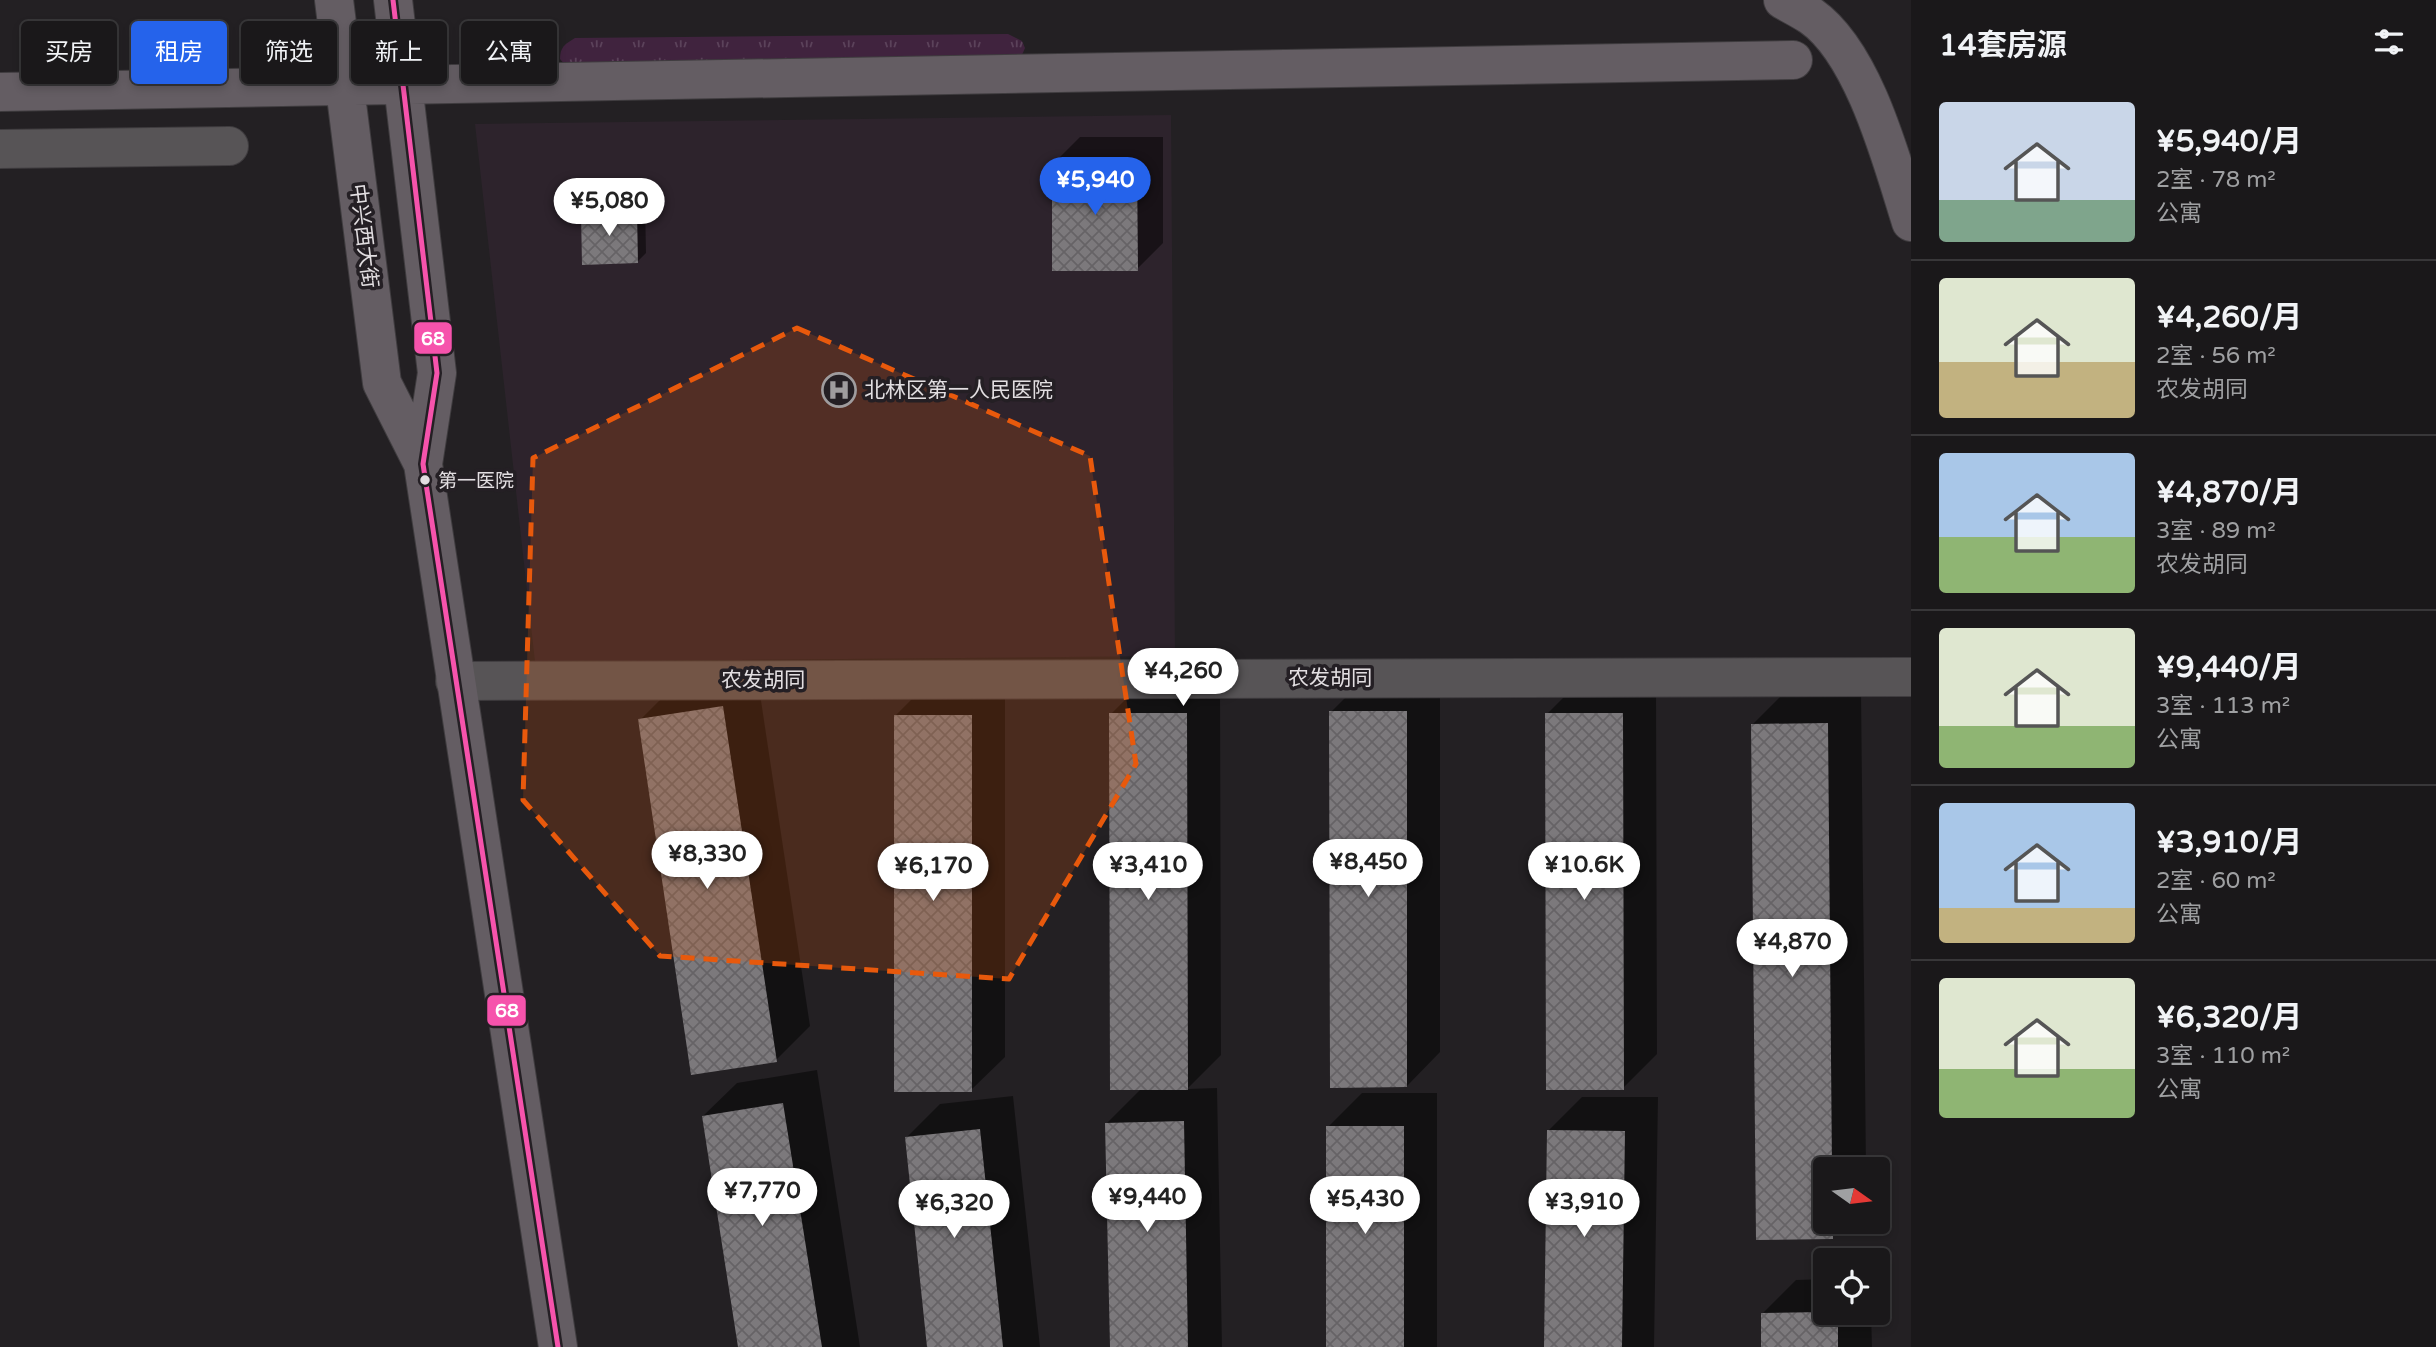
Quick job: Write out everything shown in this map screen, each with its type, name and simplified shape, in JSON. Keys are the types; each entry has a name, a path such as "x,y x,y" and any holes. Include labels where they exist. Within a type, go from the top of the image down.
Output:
{"main road":[{"name":"中兴西大街","path":"334,0 383,383 423,464"},
{"name":"中兴西大街","path":"393,0 437,373 423,464 558,1347"},
{"path":"1783,0 1812,17 1841,48 1868,96 1911,222"},
{"path":"0,92 1793,60"}],"street":[{"path":"0,149 229,146"},
{"name":"农发胡同","path":"455,681 1911,677"}],"highlighted area":[{"path":"797,328 1090,456 1136,764 1009,979 660,956 523,800 533,458"}],"shaded area":[{"name":"北林区第一人民医院","path":"1171,115 1175,656 535,662 475,124"}],"green space":[{"path":"1008,34 1022,41 1025,48 1021,57 566,66 560,59 564,46 575,38"}],"building":[{"path":"1052,162 1137,162 1138,271 1052,271"},
{"path":"637,211 638,263 582,265 581,212"},
{"path":"723,706 777,1062 691,1075 638,719"},
{"path":"1329,711 1407,711 1407,1087 1330,1088"},
{"path":"1109,713 1187,713 1188,1090 1110,1090"},
{"path":"1545,713 1623,713 1624,1090 1546,1090"},
{"path":"894,715 972,715 972,1092 894,1092"},
{"path":"1828,723 1832,1157 1813,1157 1813,1234 1833,1234 1833,1239 1756,1240 1751,724"},
{"path":"783,1103 822,1347 738,1347 702,1116"},
{"path":"1184,1121 1188,1347 1110,1347 1105,1123"},
{"path":"1326,1126 1404,1126 1404,1347 1326,1347"},
{"path":"980,1129 1003,1347 927,1347 905,1137"},
{"path":"1547,1130 1625,1131 1622,1347 1544,1347"},
{"path":"1813,1312 1813,1325 1838,1325 1838,1347 1761,1347 1761,1313"}],"transit line":[{"name":"68","path":"393,0 437,373 423,464 558,1347"}],"place":[{"name":"北林区第一人民医院","path":"839,390"},
{"name":"第一医院","path":"425,480"}]}
